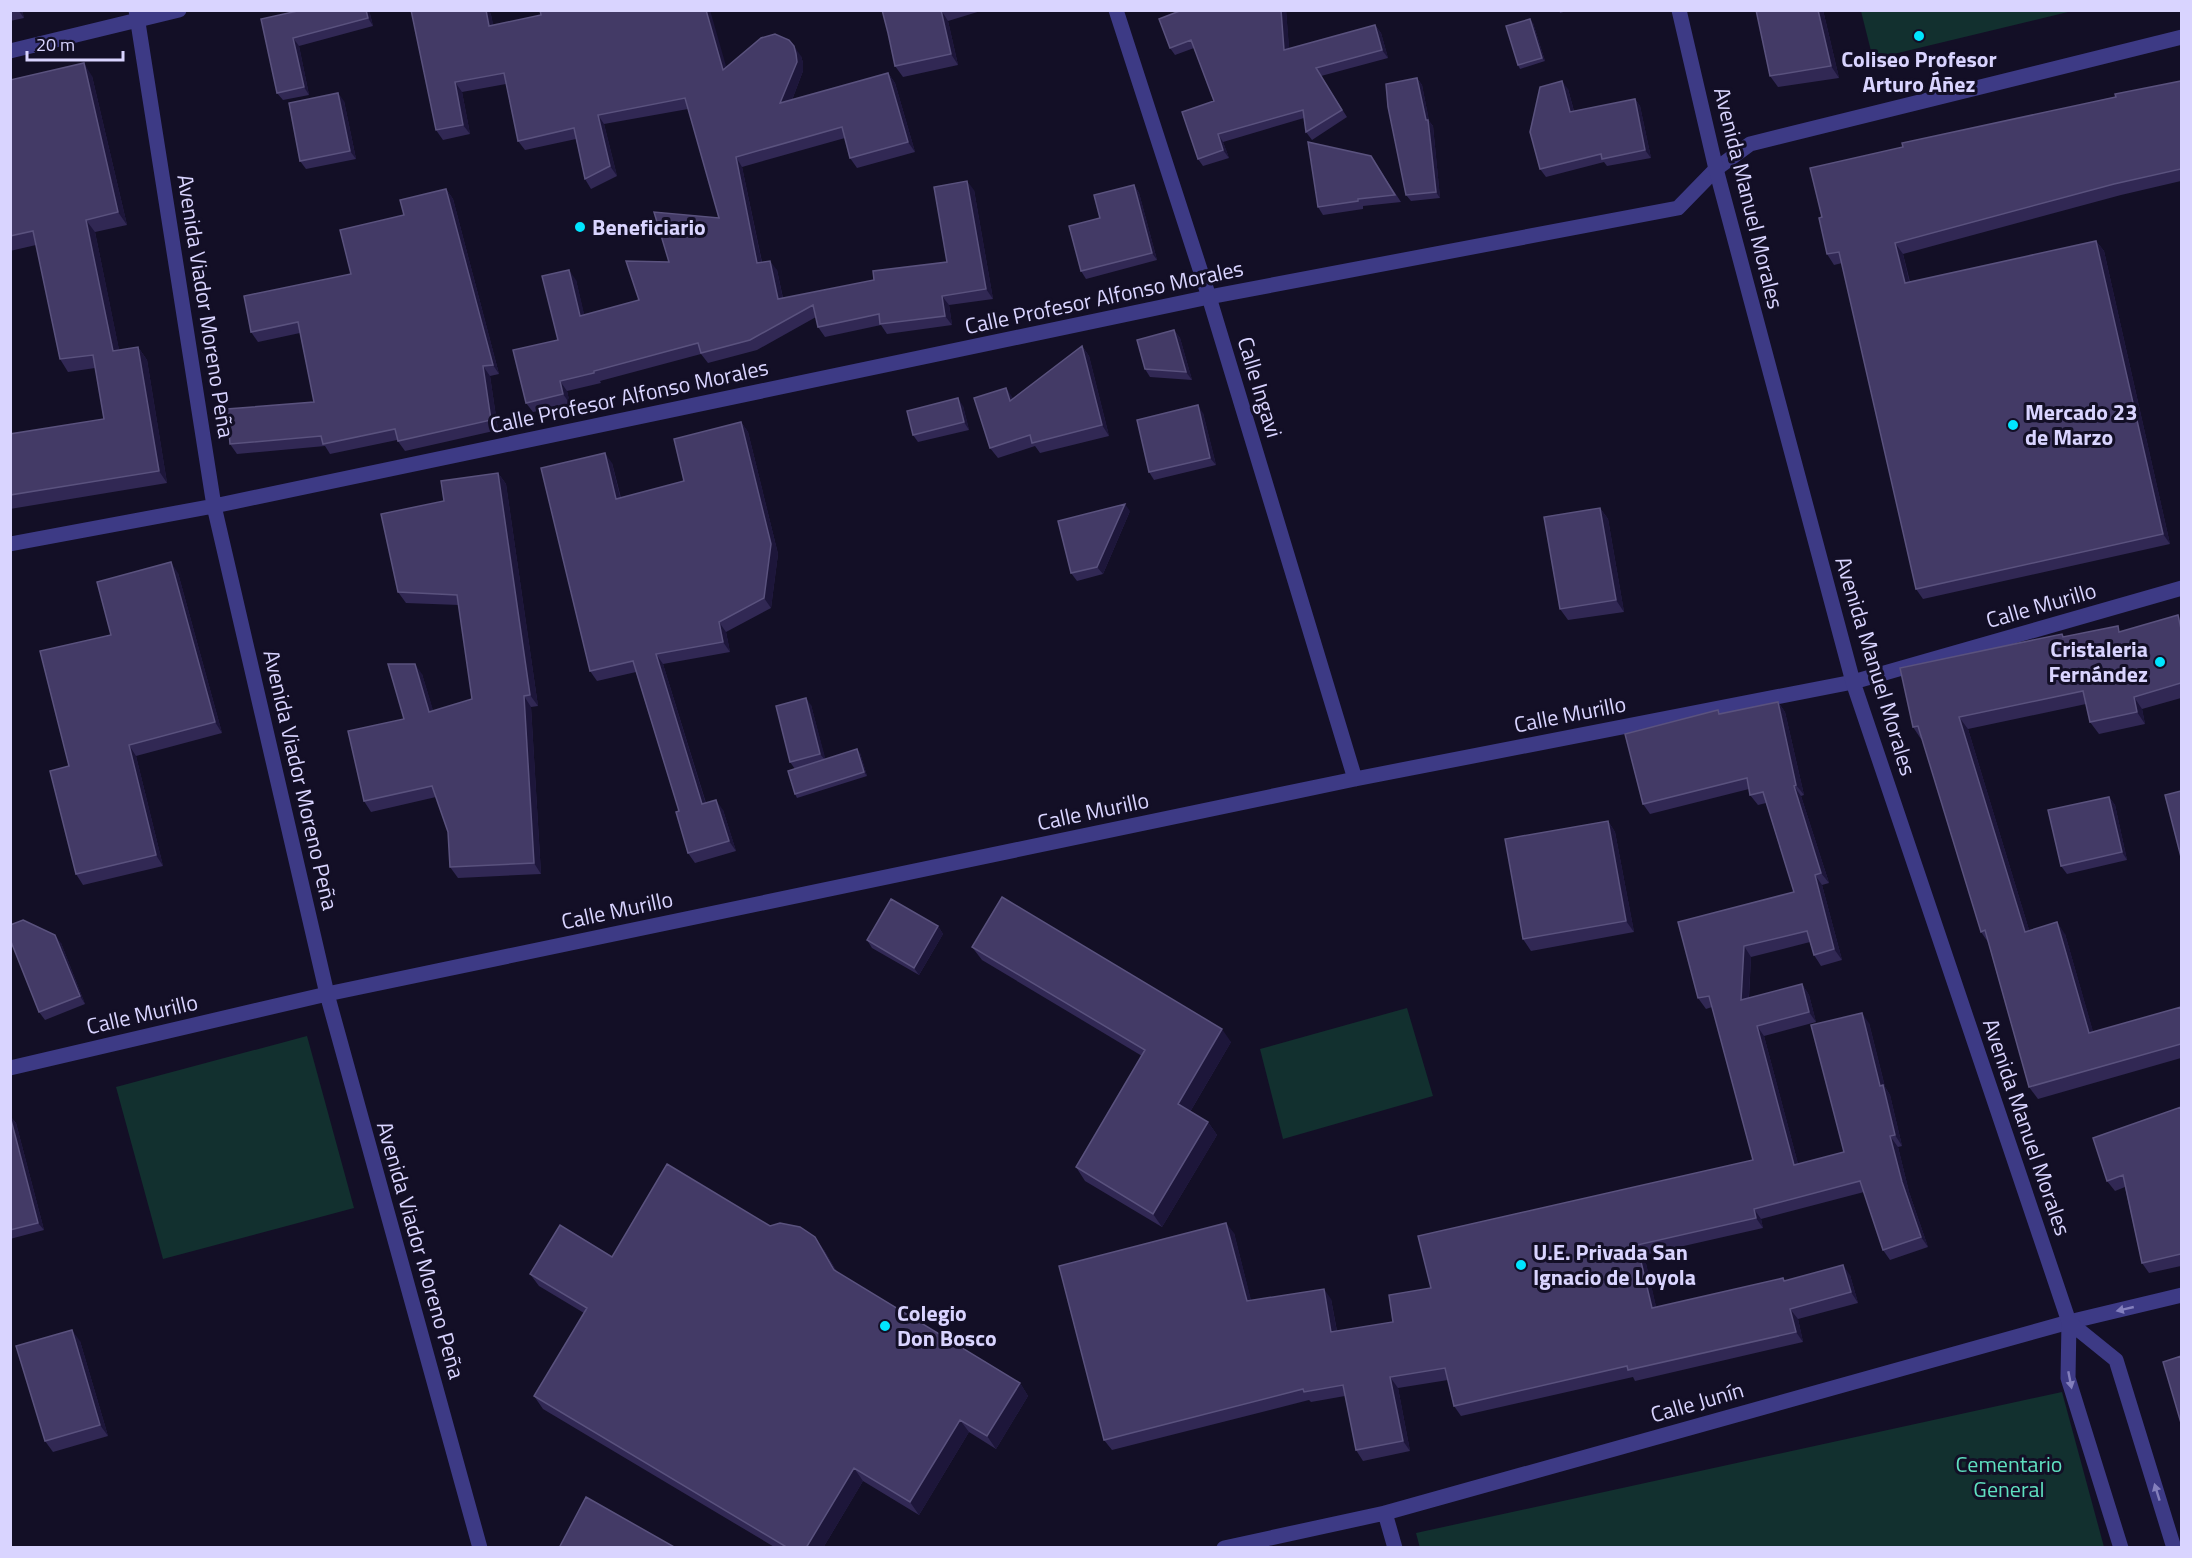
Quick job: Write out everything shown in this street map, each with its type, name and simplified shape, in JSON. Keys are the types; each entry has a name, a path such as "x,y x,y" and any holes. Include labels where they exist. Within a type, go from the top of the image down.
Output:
{"street":[{"path":"10,51 137,16 179,10"},
{"name":"Calle Ingavi","path":"1116,10 1209,297 1355,779"},
{"name":"Avenida Manuel Morales","path":"1679,10 1716,169 1853,682 2068,1322 2068,1378 2121,1548"},
{"name":"Avenida Viador Moreno Peña","path":"137,16 214,506 327,994 480,1548"},
{"name":"Calle Profesor Alfonso Morales","path":"10,544 214,506 1209,297 1678,208 1716,169 1750,144 2181,37"},
{"name":"Calle Murillo","path":"10,1068 327,994 1355,779 1853,682 2181,588"},
{"name":"Calle Junín","path":"1224,1548 1385,1513 2068,1322 2181,1295"},
{"path":"2068,1322 2116,1360 2175,1548"},
{"path":"1385,1513 1395,1548"}],"green space":[{"name":"Coliseo Profesor Arturo Áñez","path":"2068,10 2068,12 1873,59 1861,11"},
{"path":"1407,1008 1433,1096 1283,1139 1260,1049"},
{"path":"307,1036 354,1208 163,1259 116,1087"},
{"name":"Cementario General","path":"2062,1392 2104,1547 1420,1548 1416,1533"}],"building":[{"path":"302,10 366,10 368,18 293,38 304,87 277,93 261,19"},
{"path":"411,10 486,10 489,26 541,15 540,10 706,10 723,70 761,38 775,34 789,40 794,46 797,62 780,103 888,73 908,142 850,158 842,127 736,157 757,263 770,261 778,299 874,280 873,271 947,262 934,187 967,181 986,289 942,296 945,316 880,324 879,314 818,327 813,305 750,340 701,353 698,343 594,371 594,373 560,381 563,394 526,403 513,350 558,340 542,276 569,270 580,316 639,300 626,261 669,262 654,212 719,218 685,98 598,115 610,166 585,179 574,128 518,141 504,73 455,82 463,125 436,130"},
{"path":"882,10 941,10 951,54 895,66"},
{"path":"1182,10 1281,10 1284,50 1375,25 1382,50 1316,68 1342,110 1306,132 1303,110 1218,134 1223,150 1198,159 1182,112 1214,101 1191,40 1170,48 1159,19"},
{"path":"1756,10 1818,10 1831,66 1770,76"},
{"path":"1530,19 1542,58 1518,65 1506,26"},
{"path":"84,63 118,212 86,220 113,351 138,347 159,471 10,495 10,434 104,419 93,355 60,359 33,231 10,236 10,80"},
{"path":"1417,78 1426,120 1428,120 1436,192 1406,195 1388,107 1386,84"},
{"path":"1562,81 1570,112 1635,99 1645,150 1602,159 1601,154 1540,169 1530,132 1540,87"},
{"name":"Mercado 23 de Marzo","path":"2181,81 2181,169 2114,184 1895,243 1905,283 2096,241 2163,534 1916,589 1839,252 1827,254 1819,218 1822,217 1810,168 1903,147 1902,143"},
{"path":"338,93 350,151 300,161 289,103"},
{"path":"1308,142 1371,156 1395,195 1318,207"},
{"path":"1134,185 1152,253 1081,271 1069,226 1100,218 1094,195"},
{"path":"446,189 493,365 483,366 491,420 398,441 395,429 323,444 321,436 230,444 227,409 314,402 298,322 251,332 244,296 351,274 340,230 404,215 400,200"},
{"path":"1174,330 1186,372 1145,369 1137,340"},
{"path":"1082,346 1102,425 1032,443 1030,435 990,448 974,398 1006,388 1010,401"},
{"path":"958,398 964,422 913,435 907,411"},
{"path":"1198,405 1210,458 1149,472 1137,420"},
{"path":"741,422 771,544 764,598 719,622 723,642 656,654 702,804 716,800 729,841 688,853 676,812 679,811 633,661 590,671 541,468 605,453 616,499 684,481 674,439"},
{"path":"498,473 530,695 524,696 534,863 450,867 448,832 432,786 364,801 348,731 404,719 388,664 415,664 429,712 472,699 457,595 398,592 381,514 444,501 441,481"},
{"path":"1125,504 1097,567 1071,573 1058,521"},
{"path":"1600,508 1616,600 1560,609 1544,517"},
{"path":"171,562 215,722 129,745 156,855 76,874 50,771 69,766 40,651 111,635 97,582"},
{"path":"2178,615 2181,629 2181,683 2134,697 2137,712 2090,722 2083,691 1959,717 2025,932 2057,922 2089,1033 2181,1007 2181,1044 2029,1087 1985,930 1981,932 1918,726 1913,727 1900,668 2062,634 2063,637 2118,626 2119,632"},
{"path":"806,698 820,754 790,762 776,706"},
{"path":"1778,702 1796,785 1794,786 1821,873 1815,875 1834,949 1814,955 1807,931 1744,946 1741,1000 1802,984 1809,1012 1757,1026 1794,1165 1844,1152 1811,1025 1862,1013 1895,1135 1890,1136 1902,1182 1921,1237 1883,1250 1860,1181 1754,1209 1756,1218 1637,1245 1652,1308 1783,1278 1784,1281 1843,1265 1851,1292 1790,1309 1796,1332 1628,1370 1627,1366 1454,1406 1445,1368 1390,1377 1403,1441 1356,1450 1343,1385 1304,1392 1303,1389 1104,1440 1059,1266 1226,1223 1247,1301 1324,1289 1331,1332 1393,1322 1389,1295 1431,1288 1418,1236 1753,1160 1709,996 1698,998 1678,922 1794,892 1763,792 1750,795 1747,778 1643,804 1625,734 1718,710 1719,714"},
{"path":"857,749 864,772 795,794 788,771"},
{"path":"2181,791 2181,857 2165,795"},
{"path":"2109,797 2122,852 2061,866 2048,810"},
{"path":"1608,821 1626,921 1523,939 1505,839"},
{"path":"1002,897 1222,1029 1178,1104 1208,1122 1153,1214 1076,1167 1145,1050 972,947"},
{"path":"891,899 938,926 914,968 867,940"},
{"path":"23,920 55,935 80,996 39,1012 10,939 10,925"},
{"path":"2181,1107 2181,1254 2142,1263 2123,1175 2107,1181 2093,1138"},
{"path":"10,1116 38,1223 10,1230"},
{"path":"667,1164 770,1226 780,1223 800,1227 815,1237 834,1270 1020,1383 987,1436 960,1420 910,1502 854,1468 806,1548 788,1548 534,1396 587,1308 530,1274 560,1225 612,1257"},
{"path":"72,1330 100,1425 45,1441 16,1346"},
{"path":"2181,1356 2181,1423 2163,1362"},
{"path":"586,1497 676,1548 559,1548"}],"place":[{"name":"Coliseo Profesor Arturo Áñez","path":"1919,36"},
{"name":"Beneficiario","path":"580,227"},
{"name":"Mercado 23 de Marzo","path":"2013,425"},
{"name":"Cristaleria Fernández","path":"2160,662"},
{"name":"U.E. Privada San Ignacio de Loyola","path":"1521,1265"},
{"name":"Colegio Don Bosco","path":"885,1326"}]}
